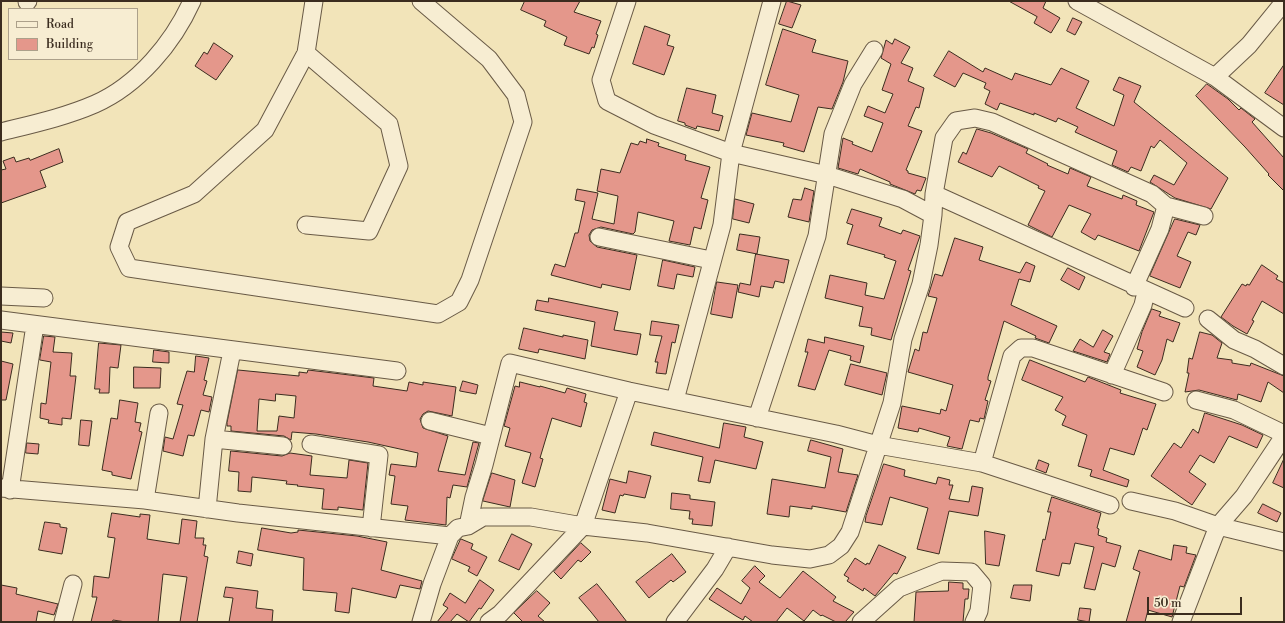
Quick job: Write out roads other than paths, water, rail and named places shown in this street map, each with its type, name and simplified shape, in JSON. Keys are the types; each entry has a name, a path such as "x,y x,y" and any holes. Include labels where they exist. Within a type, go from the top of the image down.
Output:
{"street":[{"path":"1,132 56,118 96,103 120,89 155,59 188,10 192,1"},
{"path":"314,1 306,53 265,130 194,194 127,222 120,247 129,268 438,314 459,302 470,280 523,122 516,96 488,59 421,1"},
{"path":"627,1 601,80 607,101 654,125 731,153 827,175 903,199 933,215"},
{"path":"675,400 711,260 722,225 731,153 772,1"},
{"path":"1077,1 1215,77 1284,128"},
{"path":"1215,77 1249,45 1282,2"},
{"path":"757,418 817,236 833,134 853,84 874,50"},
{"path":"306,53 389,124 399,166 369,231 306,225"},
{"path":"420,622 450,536 458,528 468,526 483,517 531,517 583,526 597,526 772,555 810,559 829,555 841,546 850,532 892,404 903,339 921,284 929,245 934,194 944,138 956,121 975,118 992,122 1152,194 1166,206 1204,216"},
{"path":"934,194 1140,290 1185,308"},
{"path":"1112,375 1143,305 1140,290 1166,206"},
{"path":"599,237 711,260"},
{"path":"1,296 44,298"},
{"path":"1208,319 1234,340 1255,349 1284,366"},
{"path":"1,320 232,351 397,371"},
{"path":"35,325 6,489 144,500 207,509 450,536"},
{"path":"982,463 1012,356 1021,348 1033,348 1164,392"},
{"path":"207,509 214,439 232,351"},
{"path":"468,526 474,497 492,436 510,363 629,391 836,434 878,445 982,463 1110,504"},
{"path":"489,622 500,614 583,526 629,391"},
{"path":"1182,622 1218,526 1244,496 1284,435 1234,410 1196,400"},
{"path":"144,500 159,413"},
{"path":"430,421 492,436"},
{"path":"214,439 283,446"},
{"path":"311,444 379,455 371,528"},
{"path":"1131,501 1175,511 1218,526 1284,542"},
{"path":"675,622 715,570 728,547"},
{"path":"861,622 899,588 942,571 971,572 982,584 979,611 974,622"},
{"path":"63,622 73,584"}]}
